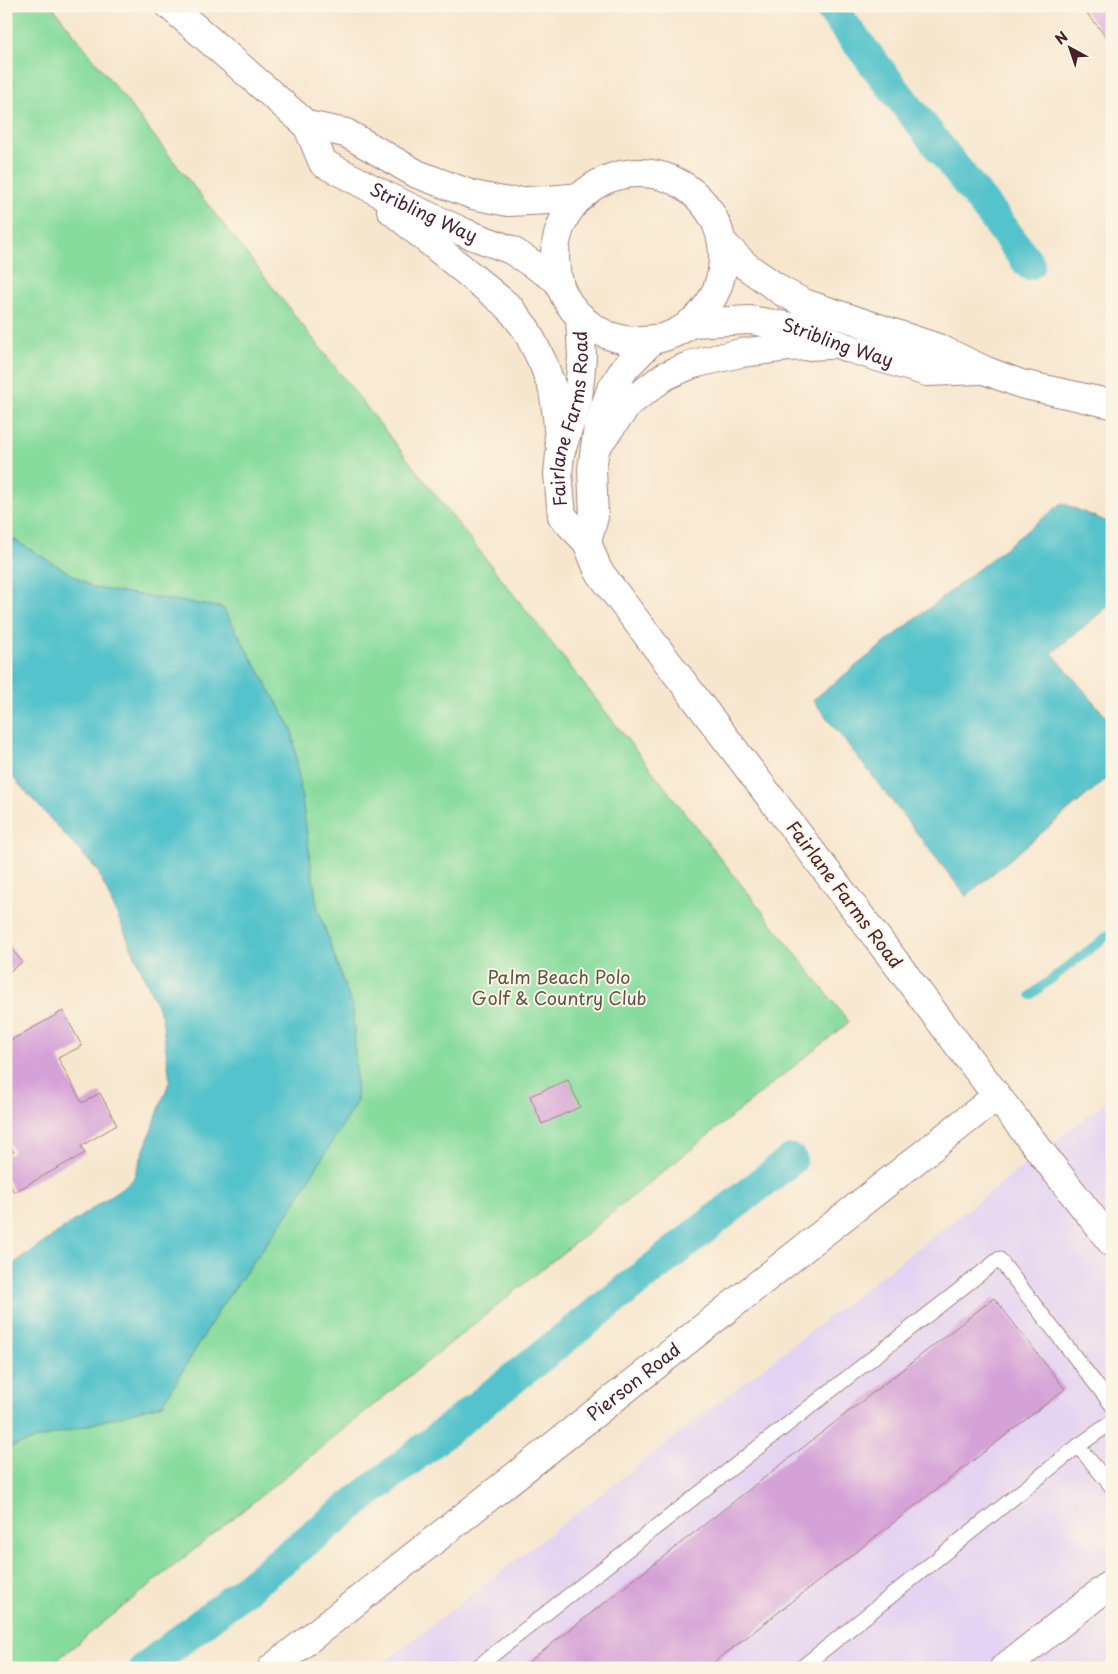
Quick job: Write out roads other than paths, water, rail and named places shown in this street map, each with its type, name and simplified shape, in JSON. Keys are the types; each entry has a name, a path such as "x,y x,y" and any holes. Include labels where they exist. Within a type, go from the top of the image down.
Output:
{"street":[{"name":"Stribling Way","path":"170,6 307,125 323,163 390,198 463,232 511,250 559,281"},
{"name":"Stribling Way","path":"307,125 346,133 417,174 473,195 508,202 581,197"},
{"path":"635,172 675,180 692,191 706,205 716,223 722,242 723,262 719,282 711,301 698,316 682,329 663,337 644,341 623,339 610,335 586,322 572,308 562,290 556,271 559,231 568,212 581,197 597,184 616,176 635,172"},
{"path":"345,174 412,226 510,307 526,329 543,363 553,390 558,416 560,454"},
{"name":"Stribling Way","path":"722,242 746,266 804,303 938,348 984,370 1021,384 1112,404"},
{"name":"Fairlane Farms Road","path":"580,316 582,357 578,399 560,454 558,474 562,516 587,542 598,570 618,598 997,1096 1112,1243"},
{"name":"Stribling Way","path":"690,322 750,320 792,328 836,344 927,372 984,370"},
{"name":"Fairlane Farms Road","path":"587,542 594,518 592,470 598,427 610,392 625,368 652,339"},
{"path":"595,448 629,403 665,376 693,364 751,352 836,344"},
{"name":"Pierson Road","path":"272,1668 997,1096"},
{"path":"1004,1668 1112,1583"}],"lane":[{"path":"476,1668 999,1259 1112,1405"},
{"path":"801,1668 1078,1446 1112,1422"},
{"path":"1078,1446 1112,1487"}],"water":[{"path":"1062,503 1112,524 1112,603 1052,653 1112,724 1112,774 966,896 813,700"},
{"path":"6,535 94,588 223,608 292,729 317,906 353,1010 357,1101 288,1214 220,1308 163,1404 6,1448 6,1269 133,1180 170,1080 162,1017 98,871 6,770"}],"waterway":[{"path":"829,6 1029,264"},
{"path":"1031,995 1112,932"},
{"path":"145,1668 791,1160"}],"park label":[{"name":"Palm Beach Polo Golf & Country Club","path":"559,988"}]}
